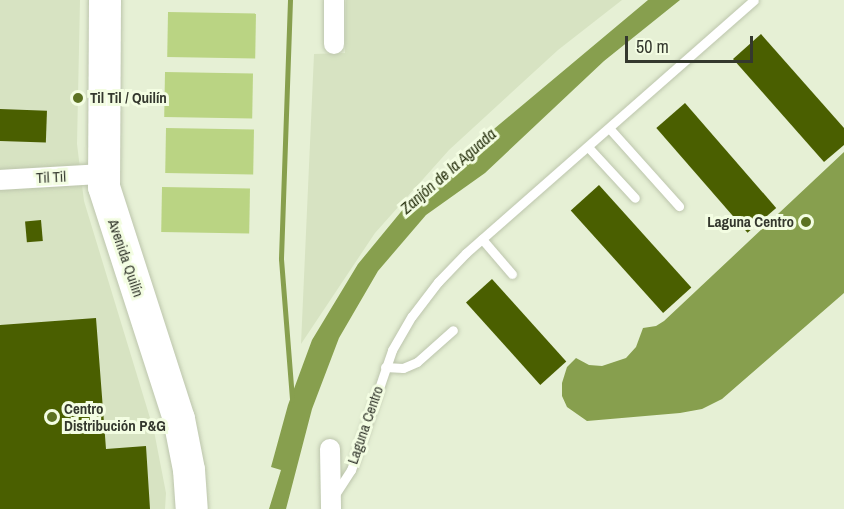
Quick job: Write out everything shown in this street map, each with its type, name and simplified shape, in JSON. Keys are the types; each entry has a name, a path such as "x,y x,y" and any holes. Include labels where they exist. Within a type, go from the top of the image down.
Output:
{"main road":[{"name":"Avenida Quilín","path":"105,0 102,174 111,214 179,419 189,470 192,509"}],"street":[{"path":"334,0 334,45"},
{"name":"Til Til","path":"0,180 102,174"},
{"path":"330,449 331,504"}],"lane":[{"name":"Laguna Centro","path":"331,504 351,470 392,350 412,316 452,267 754,0"},
{"path":"609,128 679,206"},
{"path":"588,147 635,198"},
{"path":"482,239 512,274"},
{"path":"385,367 403,368 417,362 453,330"}],"shaded area":[{"path":"0,0 80,0 77,144 84,201 154,431 166,493 165,509 0,509"},
{"path":"346,0 622,0 558,50 449,150 375,233 301,344 314,54 345,53"},
{"path":"168,12 256,14 255,59 167,57"},
{"path":"165,72 253,74 252,119 164,117"},
{"path":"166,128 254,130 253,175 165,173"},
{"path":"162,187 250,189 249,234 161,232"}],"water":[{"name":"Zanjón de la Aguada","path":"648,0 680,0 604,61 485,173 426,215 378,271 339,338 312,409 286,509 269,509 281,470 271,467 288,405 312,340 358,264 414,196"},
{"name":"Laguna Centro","path":"844,152 844,293 722,399 702,409 587,421 567,407 562,396 562,383 567,367 576,358 589,365 602,366 626,358 636,347 643,328 656,326 664,321"}],"building":[{"path":"761,34 844,128 844,145 824,162 733,59"},
{"path":"685,103 776,208 748,233 656,128"},
{"path":"0,109 47,111 46,143 0,141"},
{"path":"599,185 691,288 663,313 571,210"},
{"path":"41,220 43,241 27,242 25,221"},
{"path":"492,279 566,361 540,385 466,302"},
{"name":"Centro Distribución P&G","path":"96,318 106,449 146,446 150,509 0,509 0,325"}],"waterway":[{"path":"290,0 281,259 292,400"}],"place":[{"name":"Til Til / Quilín","path":"78,98"},
{"name":"Laguna Centro","path":"806,222"},
{"name":"Centro Distribución P&G","path":"52,417"}]}
